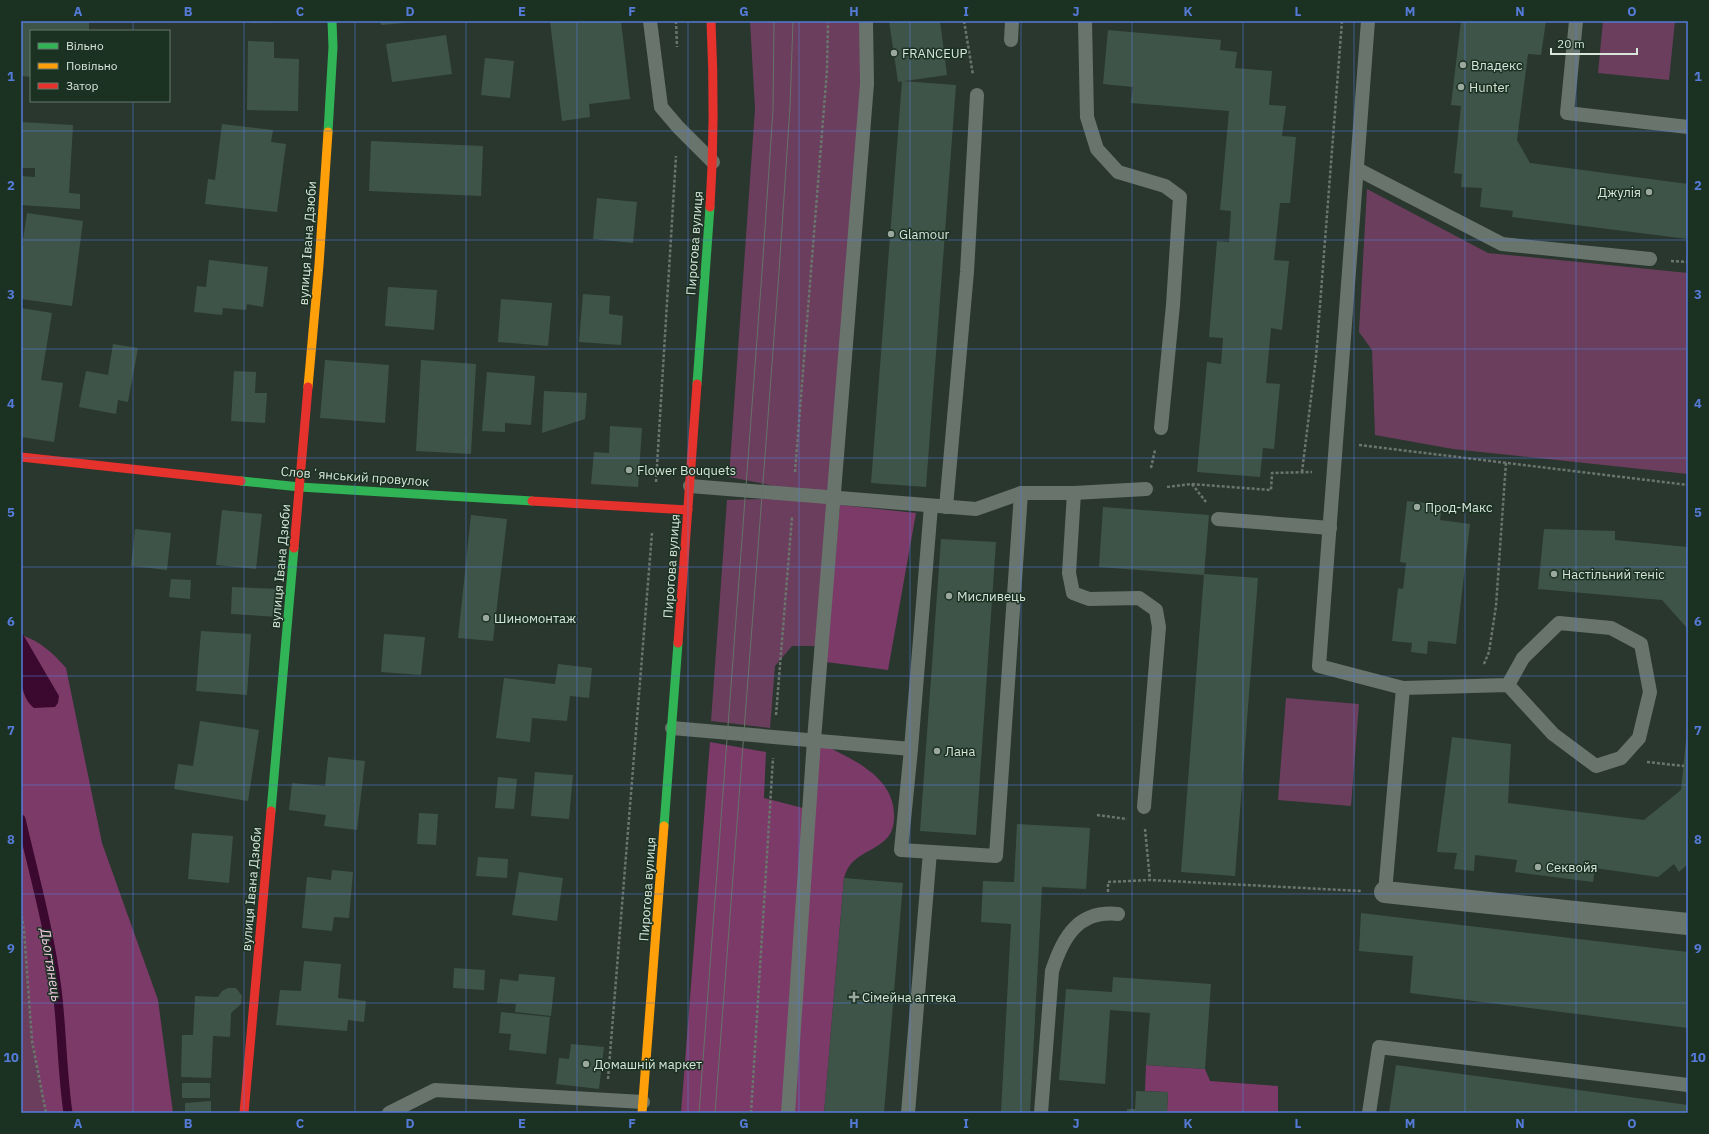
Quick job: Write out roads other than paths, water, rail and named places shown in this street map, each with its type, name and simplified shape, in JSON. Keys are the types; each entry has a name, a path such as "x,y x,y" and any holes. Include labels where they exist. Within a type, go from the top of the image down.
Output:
{"street":[{"name":"вулиця Івана Дзюби","path":"244,1113 319,265 333,47 332,21"},
{"name":"Пирогова вулиця","path":"643,1107 713,162 714,76 711,21"},
{"name":"Словʼянський провулок","path":"21,457 300,486 688,510"},
{"path":"1385,892 1688,924"}],"lane":[{"path":"650,21 661,107 678,127 713,162"},
{"path":"788,1113 814,740 867,84 866,21"},
{"path":"1011,40 1012,21"},
{"path":"1085,21 1087,117 1097,150 1118,172 1165,186 1180,197 1173,305 1161,428"},
{"path":"1368,21 1319,666 1403,688 1508,685 1552,734 1596,766 1621,758 1639,738 1650,692 1641,644 1611,628 1559,623 1523,658 1508,685"},
{"path":"1576,21 1567,113 1688,127"},
{"path":"946,507 966,272 977,95"},
{"path":"1357,169 1502,244 1650,259"},
{"path":"690,486 976,510 1021,493 1074,493 1146,489"},
{"path":"931,506 901,850 996,856 1021,493"},
{"path":"1074,493 1069,573 1073,593 1089,599 1139,598 1156,610 1159,627 1144,807"},
{"path":"1218,519 1330,528"},
{"path":"1385,892 1403,688"},
{"path":"672,728 911,749"},
{"path":"908,1113 930,852"},
{"path":"1041,1113 1052,971 1059,949 1070,931 1086,919 1113,914"},
{"path":"1369,1113 1379,1047 1688,1085"},
{"path":"389,1113 435,1090 606,1100 643,1107"}],"waterway":[{"name":"Дьогтянець","path":"21,819 54,968 59,1004 64,1082 68,1113"}],"tram line":[{"path":"699,1113 762,272 773,110 774,21"},
{"path":"715,1113 779,272 790,107 793,21"}],"place":[{"name":"FRANCEUP","path":"894,53"},
{"name":"Владекс","path":"1463,65"},
{"name":"Hunter","path":"1461,87"},
{"name":"Джулія","path":"1649,192"},
{"name":"Glamour","path":"891,234"},
{"name":"Flower Bouquets","path":"629,470"},
{"name":"Прод-Макс","path":"1417,507"},
{"name":"Настільний теніс","path":"1554,574"},
{"name":"Мисливець","path":"949,596"},
{"name":"Шиномонтаж","path":"486,618"},
{"name":"Лана","path":"937,751"},
{"name":"Секвойя","path":"1538,867"},
{"name":"Сімейна аптека","path":"854,997"},
{"name":"Домашній маркет","path":"586,1064"}]}
